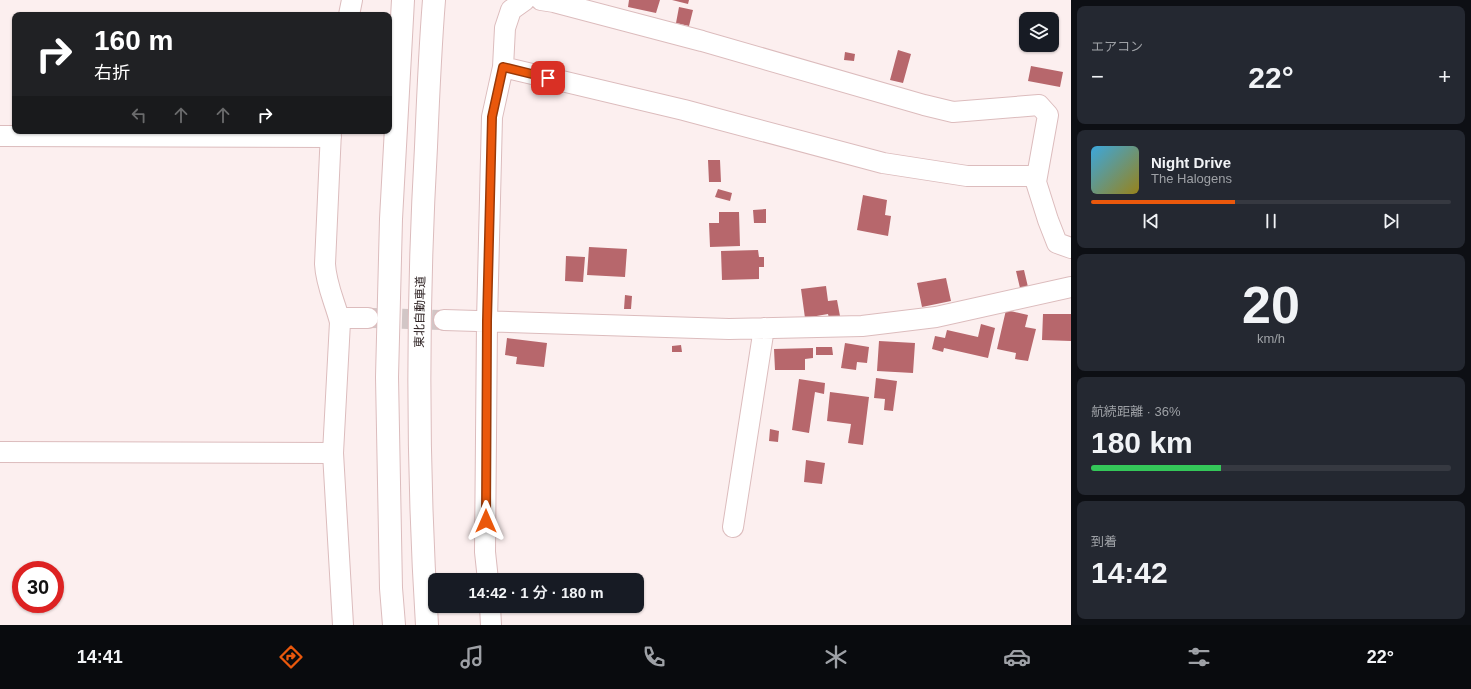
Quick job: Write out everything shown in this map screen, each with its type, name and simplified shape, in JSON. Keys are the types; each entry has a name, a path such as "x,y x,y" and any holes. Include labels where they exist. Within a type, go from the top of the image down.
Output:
{"highway":[{"path":"394,625 391,588 387,377 391,219 403,0"},
{"name":"東北自動車道","path":"427,625 418,376 422,221 434,0"}],"street":[{"path":"350,12 352,0"},
{"path":"487,573 485,552 487,321 492,117 503,67 505,28 511,10 524,0"},
{"path":"541,0 554,2 702,41 939,109 954,112 1038,105 1048,115 1036,182 1057,244 1071,248"},
{"path":"503,67 684,110 883,163 967,176 1037,176"},
{"path":"0,136 331,134 326,273 328,286 338,310 340,322 333,453 343,625"},
{"path":"444,320 730,329 862,326 936,317 1071,287"},
{"path":"339,318 368,318"},
{"path":"733,527 764,328"},
{"path":"0,452 333,453"},
{"path":"490,613 491,625"}],"building":[{"path":"629,0 660,0 656,13 628,7"},
{"path":"672,0 689,0 688,4"},
{"path":"679,7 693,10 689,26 676,23"},
{"path":"898,50 911,54 903,83 890,80"},
{"path":"845,52 855,54 854,61 844,60"},
{"path":"1031,66 1063,72 1060,87 1028,81"},
{"path":"708,160 720,160 721,182 709,182"},
{"path":"718,189 732,193 730,201 715,197"},
{"path":"863,195 887,200 885,215 891,216 888,236 857,230"},
{"path":"766,209 766,223 754,223 753,210"},
{"path":"719,212 739,212 740,246 710,247 709,223 719,223"},
{"path":"589,247 627,249 625,277 587,275"},
{"path":"758,250 759,257 764,257 764,267 759,267 759,279 722,280 721,251"},
{"path":"566,256 585,257 583,282 565,281"},
{"path":"1024,270 1028,287 1020,288 1016,271"},
{"path":"946,278 951,301 922,307 917,283"},
{"path":"826,286 828,301 837,300 840,316 829,318 828,314 805,318 801,289"},
{"path":"625,295 632,296 631,309 624,309"},
{"path":"1006,310 1028,315 1025,327 1036,329 1028,361 1015,359 1016,353 997,349"},
{"path":"1043,314 1071,314 1071,341 1042,340"},
{"path":"981,324 995,328 988,358 944,348 943,352 932,349 935,336 945,338 947,330 978,337"},
{"path":"507,338 547,343 544,367 516,364 517,357 505,355"},
{"path":"879,341 915,343 913,373 877,371"},
{"path":"845,343 869,347 867,363 857,362 856,370 841,368"},
{"path":"681,345 682,352 672,352 672,346"},
{"path":"816,347 832,347 833,355 816,355"},
{"path":"813,348 813,358 805,359 805,370 775,370 774,349"},
{"path":"876,378 897,381 893,411 884,410 885,399 874,398"},
{"path":"799,379 825,383 824,394 815,392 809,433 792,430"},
{"path":"830,392 869,397 863,445 848,443 851,424 827,421"},
{"path":"770,429 779,431 778,442 769,441"},
{"path":"806,460 825,463 822,484 804,482"}],"tunnel":[{"path":"372,318 444,320"}],"route":[{"path":"486,521 487,321 492,117 503,67 548,78"}]}
